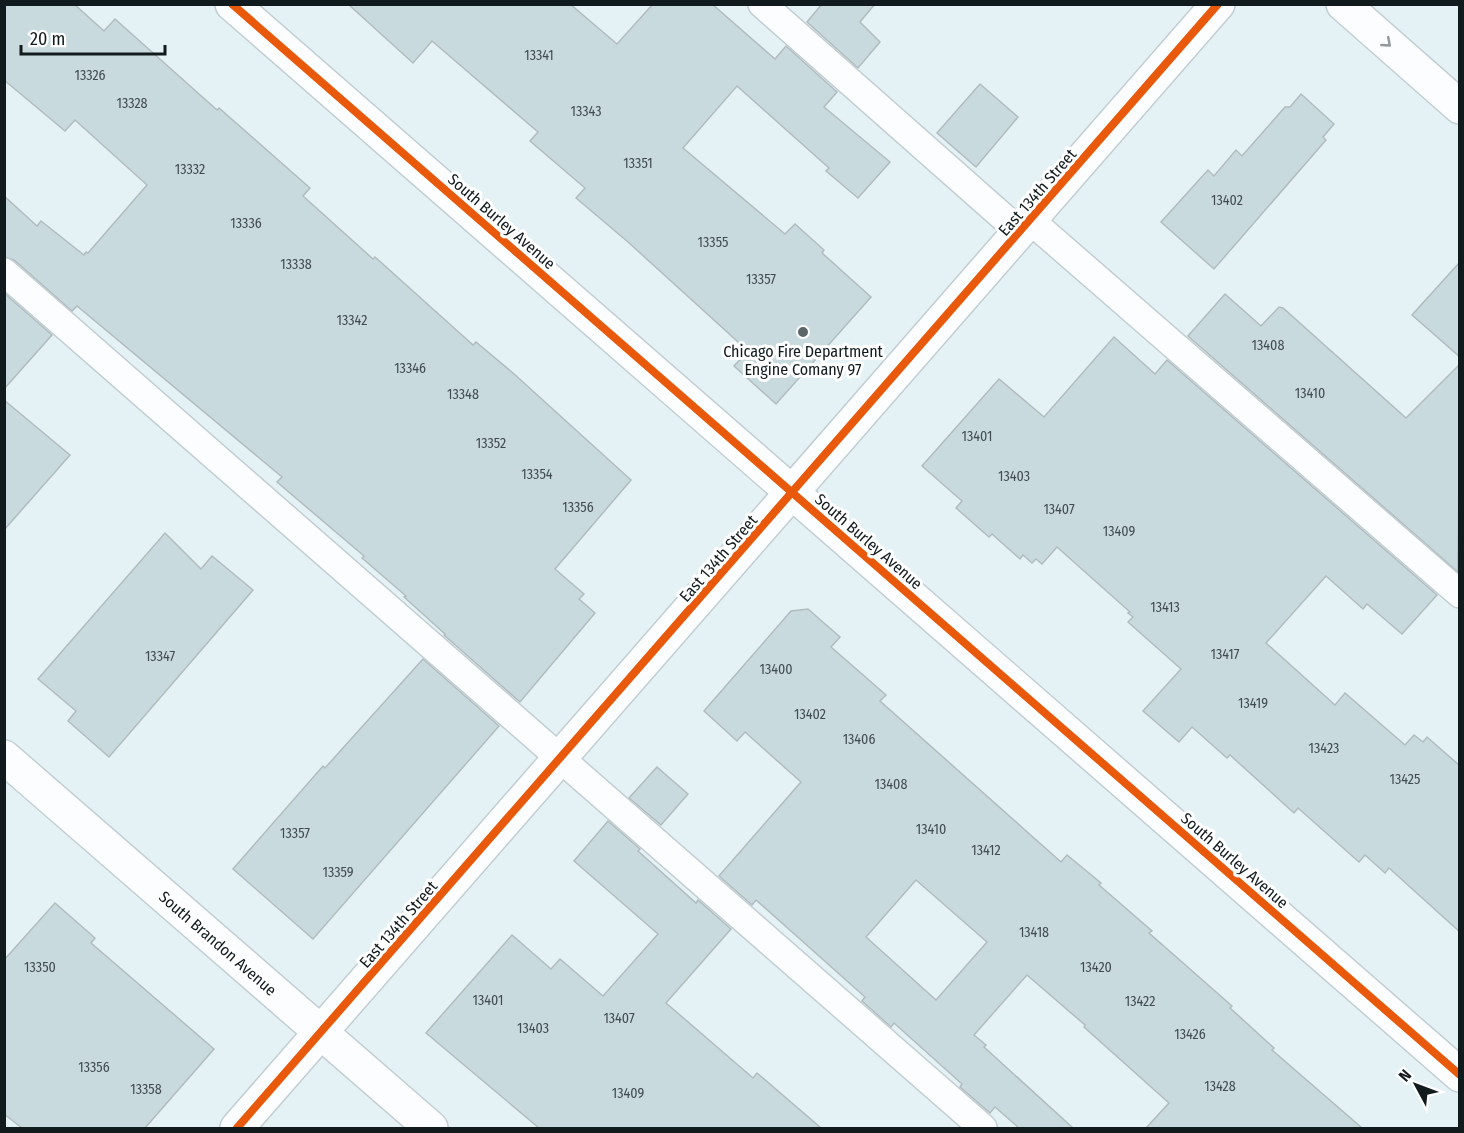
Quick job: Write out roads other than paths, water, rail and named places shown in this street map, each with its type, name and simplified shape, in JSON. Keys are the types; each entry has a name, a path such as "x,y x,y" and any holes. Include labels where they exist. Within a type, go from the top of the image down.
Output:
{"street":[{"name":"South Burley Avenue","path":"232,4 1460,1075"},
{"name":"East 134th Street","path":"237,1128 1218,4"},
{"path":"1343,4 1460,106"},
{"name":"South Brandon Avenue","path":"4,757 431,1128"}],"lane":[{"path":"762,4 1460,594"},
{"path":"4,272 983,1128"}],"place":[{"name":"Chicago Fire Department Engine Comany 97","path":"803,332"}]}
